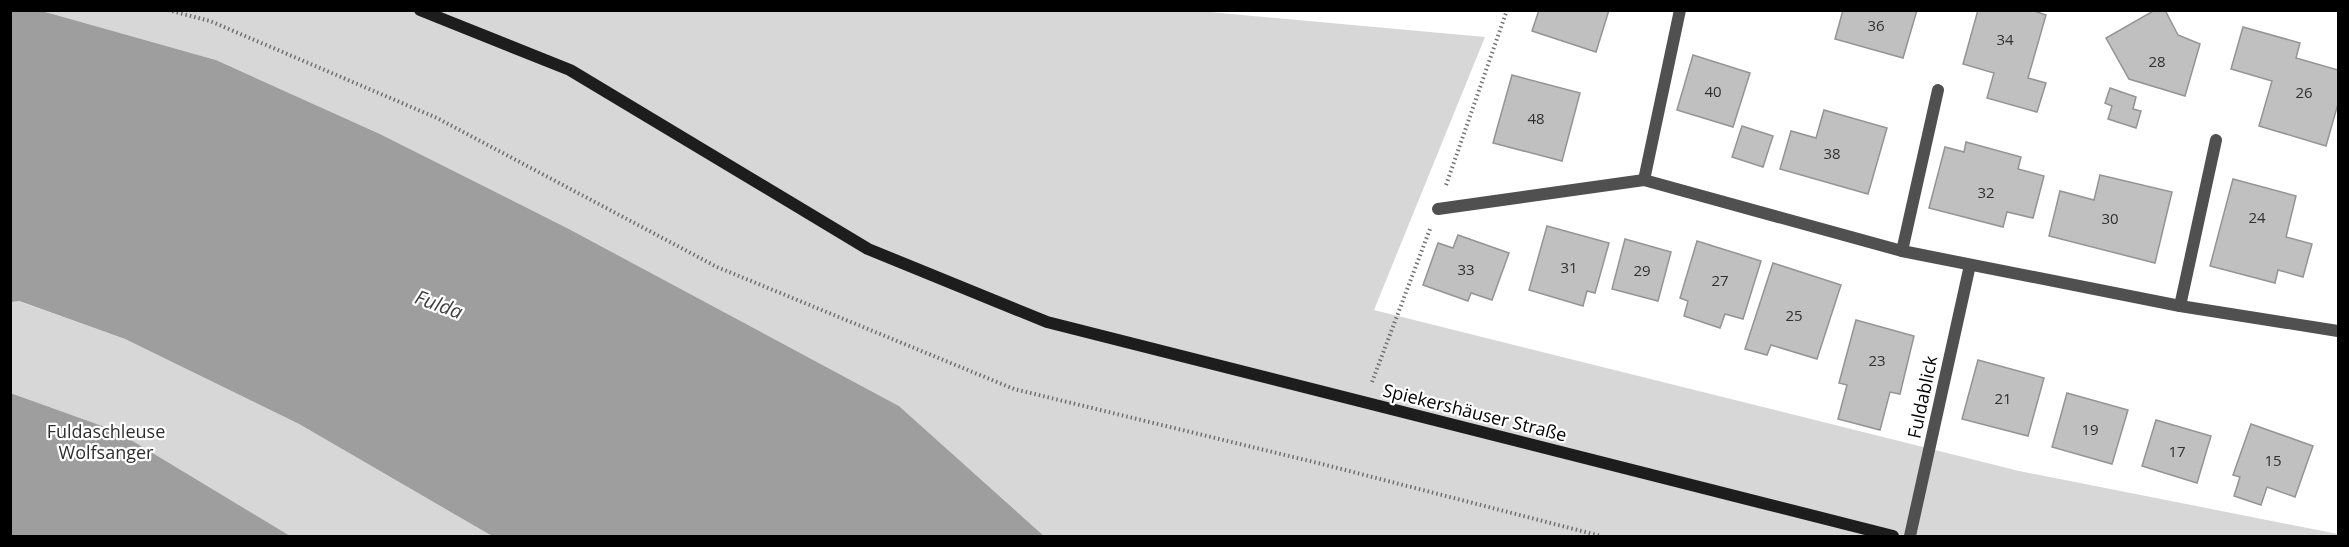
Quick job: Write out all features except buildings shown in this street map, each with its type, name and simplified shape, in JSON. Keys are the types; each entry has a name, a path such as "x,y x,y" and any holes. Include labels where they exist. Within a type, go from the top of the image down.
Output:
{"street":[{"name":"Spiekershäuser Straße","path":"420,10 570,70 868,249 1047,322 1893,537"},
{"path":"1644,180 1680,10"},
{"path":"1902,251 1938,90"},
{"path":"2180,306 2216,140"},
{"path":"1438,209 1644,180 1902,251 2180,306 2338,331"},
{"name":"Fuldablick","path":"1910,537 1970,265"}],"path":[{"path":"168,10 210,21 437,118 717,267 1014,389 1326,465 1601,537"},
{"path":"1497,39 1507,10"}],"green space":[{"path":"1188,10 1485,37 1374,310 2019,471 2338,534 2338,536 1044,536 899,406 569,229 380,134 216,60 42,11"},
{"name":"Fuldaschleuse Wolfsanger","path":"18,301 125,339 299,424 492,536 11,536 10,302"}],"water":[{"name":"Fulda","path":"11,10 42,11 216,60 380,134 569,229 899,406 1044,536 492,536 299,424 125,339 19,301 11,302"},
{"path":"10,393 116,431 290,536 11,536"}]}
